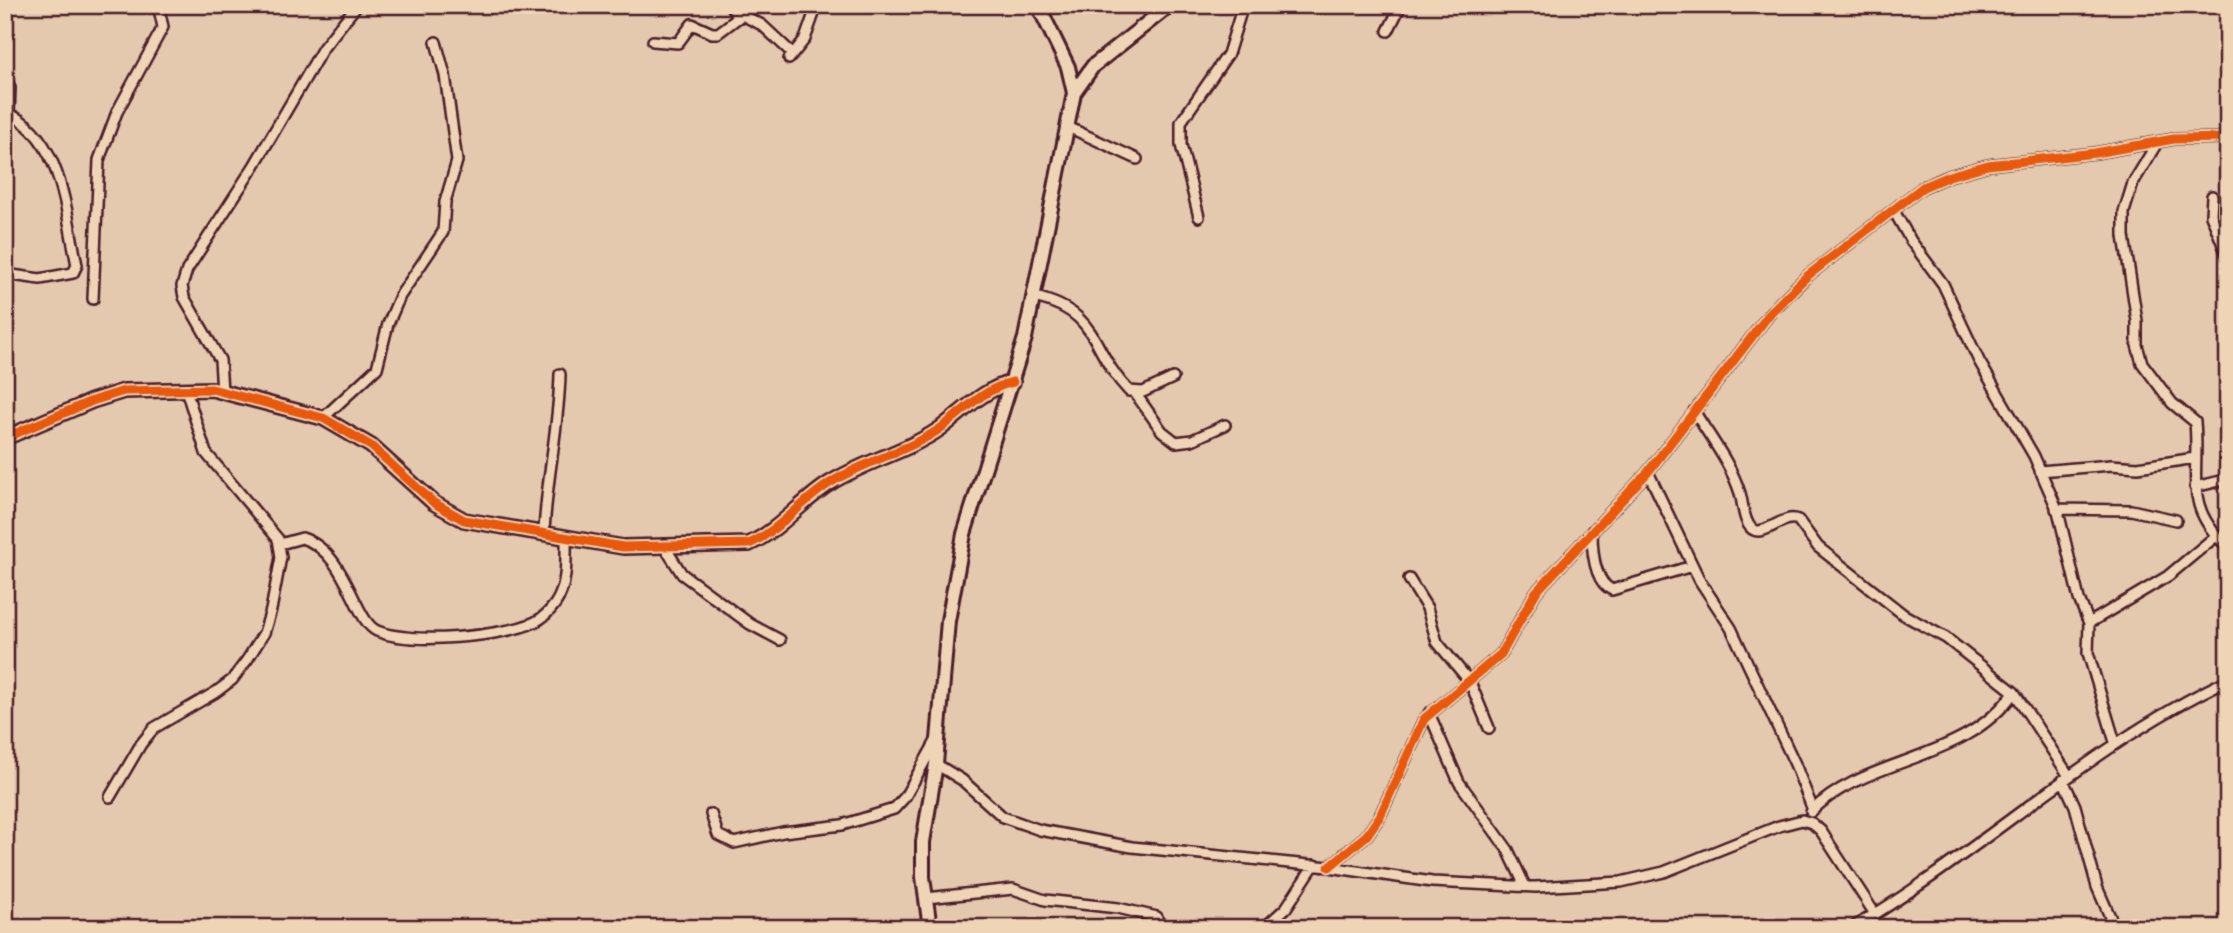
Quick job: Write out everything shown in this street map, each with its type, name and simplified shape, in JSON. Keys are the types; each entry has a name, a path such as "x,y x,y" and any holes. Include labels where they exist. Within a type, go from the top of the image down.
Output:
{"street":[{"path":"93,299 99,160 117,112 163,27 158,5"},
{"path":"222,391 222,365 188,308 182,289 184,279 199,247 254,166 323,48 357,5"},
{"path":"730,5 737,16"},
{"path":"653,41 678,43 692,24 718,33 737,16 749,17 762,25 791,57 809,31 817,5"},
{"path":"930,928 923,842 936,764 948,621 964,534 1013,382 1034,297 1074,93 1068,67 1038,5"},
{"path":"1074,93 1093,66 1170,5"},
{"path":"1199,217 1181,145 1181,122 1228,54 1243,5"},
{"path":"1388,31 1401,5"},
{"path":"323,418 377,368 388,324 400,296 443,232 445,202 457,161 445,75 436,42"},
{"path":"5,74 10,88 7,113 34,133 48,153 57,177 77,265 73,273 50,279 5,274"},
{"path":"1068,127 1137,159"},
{"path":"1329,867 1367,835 1380,816 1414,735 1429,713 1502,654 1527,604 1648,472 1789,292 1923,187 1988,165 2199,136 2228,138"},
{"path":"2157,143 2129,193 2124,212 2126,261 2141,363 2172,402 2195,422 2195,487 2199,511 2216,536 2228,547"},
{"path":"2212,196 2211,215 2228,257"},
{"path":"1894,211 1911,241 1943,284 1979,361 2040,471 2056,509 2079,598 2089,623 2088,653 2115,742"},
{"path":"1034,297 1064,305 1078,315 1112,372 1129,391 1135,393 1162,431 1176,442 1192,440 1225,425"},
{"path":"544,533 559,415 560,374"},
{"path":"1135,393 1173,377"},
{"path":"5,438 108,395 124,391 222,391 323,418 370,446 435,503 456,516 477,523 623,547 749,544 760,540 794,508 827,485 940,429 989,392 1013,382"},
{"path":"110,797 141,744 154,728 224,686 247,660 264,633 271,610 280,544 266,522 206,453 186,390"},
{"path":"1695,411 1739,491 1752,528 1760,531 1794,518 1818,547 1904,615 1946,638 2014,692 2066,778 2097,887 2115,928"},
{"path":"2040,471 2112,465 2138,467 2195,458"},
{"path":"1648,472 1692,566 1731,628 1795,764 1812,810"},
{"path":"2195,487 2228,479"},
{"path":"2056,509 2131,510 2176,520"},
{"path":"1592,531 1593,555 1602,580 1612,590 1692,566"},
{"path":"2089,623 2168,576 2216,536"},
{"path":"280,544 299,538 320,549 344,576 363,616 377,631 429,638 511,629 540,619 560,594 565,571 566,537"},
{"path":"664,546 682,574 750,624 780,640"},
{"path":"1409,579 1427,608 1437,642 1470,682 1489,728"},
{"path":"1852,928 1949,866 2115,742 2228,680"},
{"path":"936,764 962,780 1003,817 1040,830 1132,848 1329,867 1432,882 1525,886 1621,882 1664,872 1779,826 1802,820 1812,810 1861,779 1921,757 1994,717 2014,692"},
{"path":"1429,713 1459,782 1508,850 1525,886"},
{"path":"711,814 718,835 734,843 783,832 842,825 870,817 900,803 938,736"},
{"path":"1802,820 1812,823 1821,831 1875,914"},
{"path":"1264,928 1286,908 1314,866"},
{"path":"926,898 1013,889 1045,900 1118,908 1157,917"}],"cycle path":[{"path":"1329,867 1367,835 1380,816 1424,719 1501,654 1536,592 1648,472 1771,312 1806,277 1923,187 1949,176 1988,165 2095,153 2174,139 2228,138"},
{"path":"5,438 92,401 124,391 212,389 323,418 371,446 434,503 464,520 623,547 749,544 770,532 830,483 928,436 983,395 1013,382"}]}
